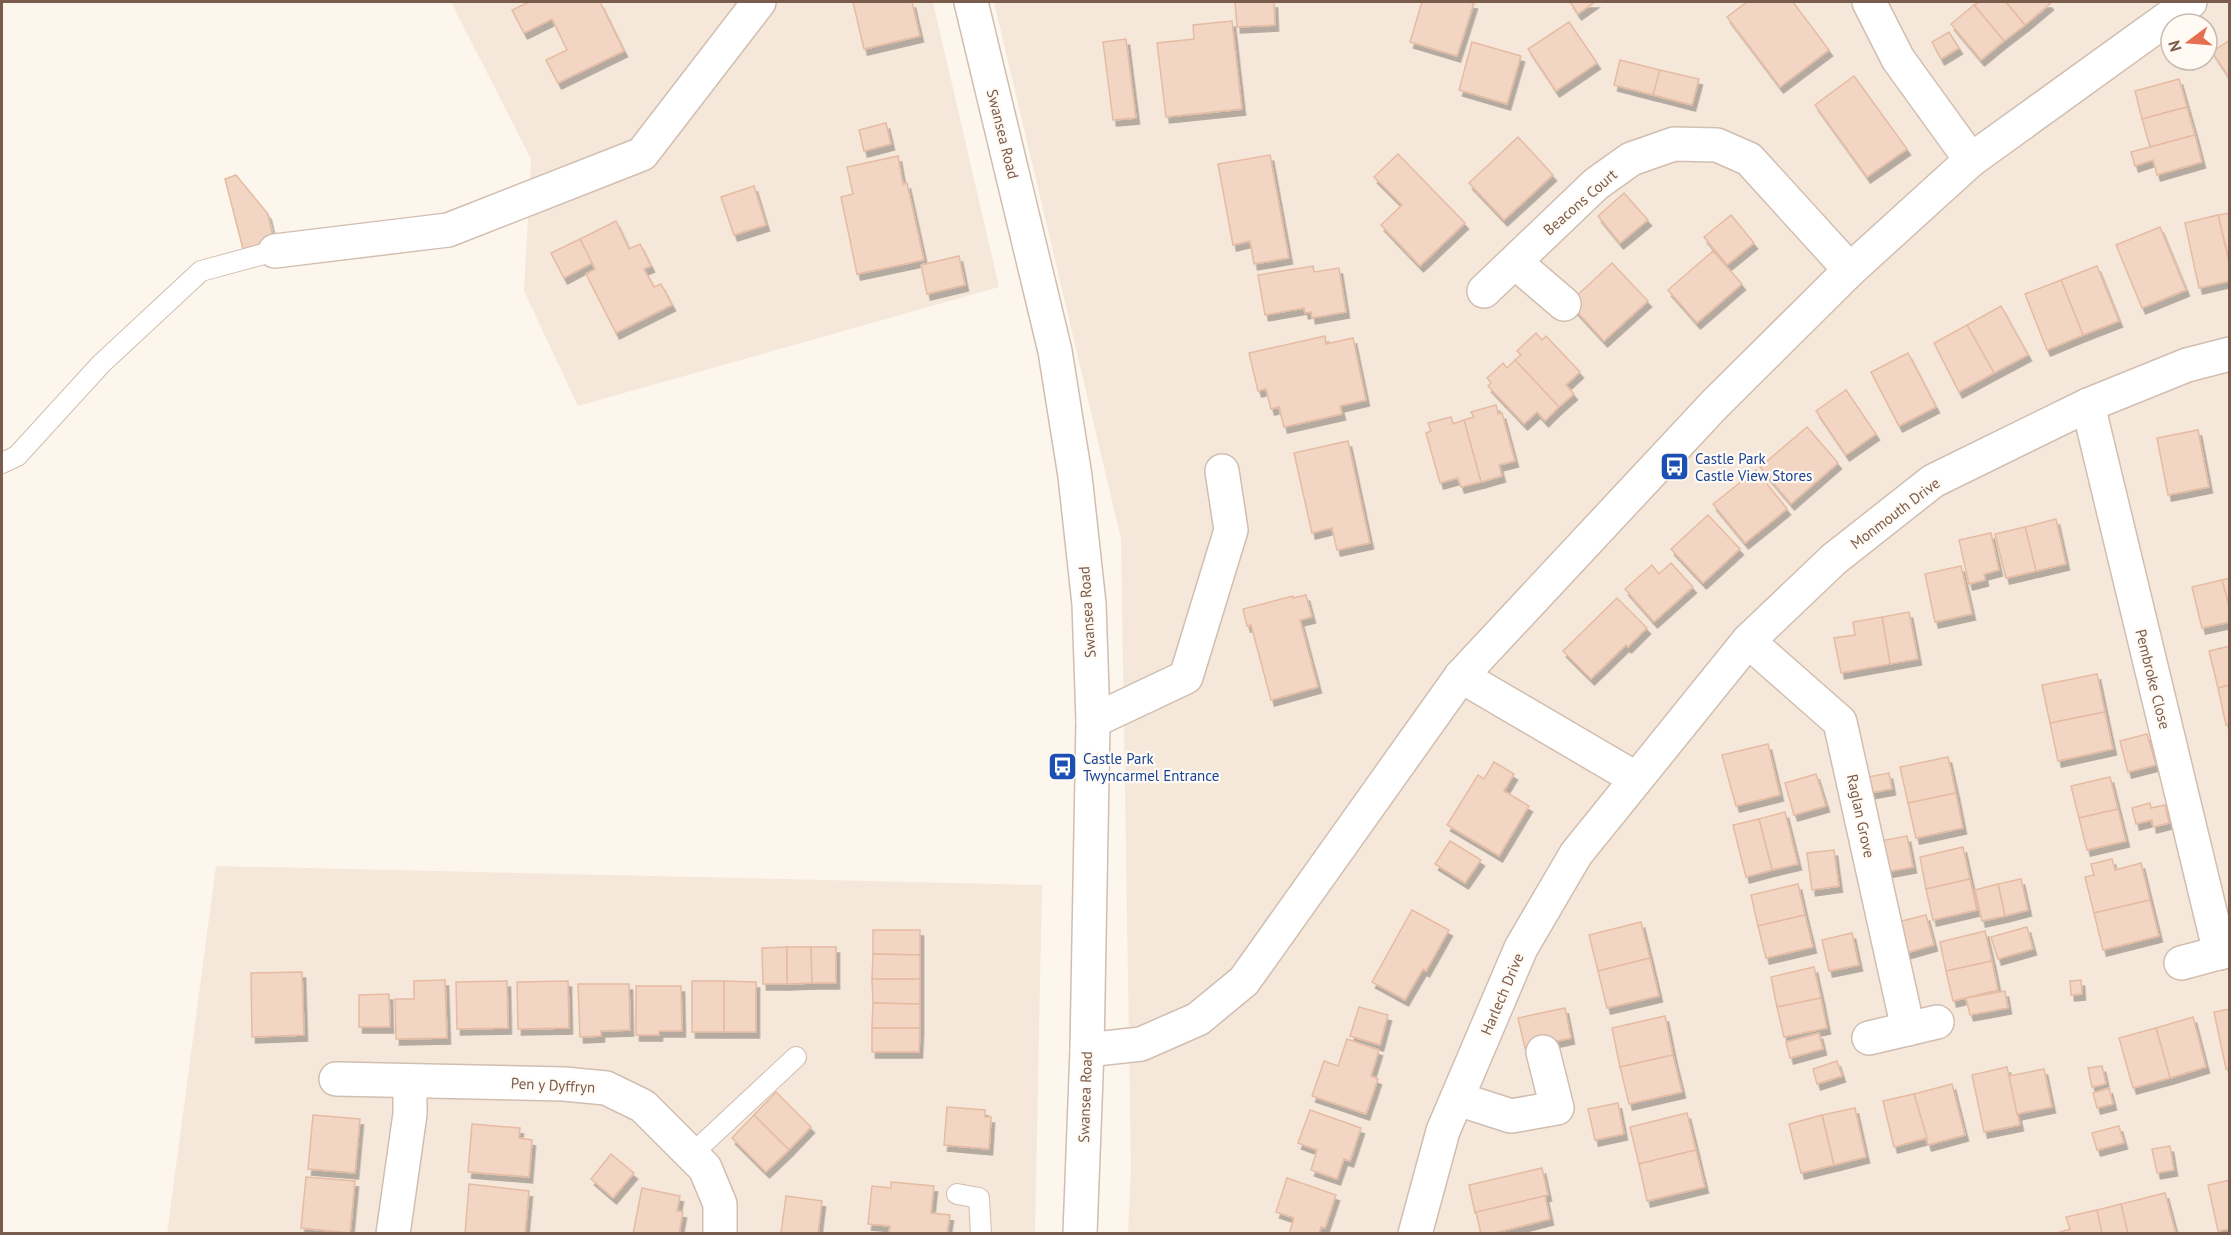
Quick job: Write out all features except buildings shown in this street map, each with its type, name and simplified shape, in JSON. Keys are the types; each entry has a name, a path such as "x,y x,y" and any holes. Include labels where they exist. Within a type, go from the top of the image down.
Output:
{"street":[{"path":"275,251 448,230 642,154 759,2"},
{"name":"Swansea Road","path":"971,2 1055,351 1075,476 1089,604 1093,721 1087,1050 1080,1233"},
{"path":"1869,2 1898,59 1971,160"},
{"path":"1087,1050 1141,1044 1198,1019 1244,981 1461,676 1714,405 1850,270 1971,160 2190,2"},
{"name":"Beacons Court","path":"1484,291 1596,184 1631,159 1674,144 1717,145 1749,159 1850,270"},
{"path":"1515,262 1564,304"},
{"name":"Monmouth Drive","path":"1635,778 1748,640 1834,559 1933,481 2088,405 2187,365 2229,354"},
{"name":"Pembroke Close","path":"2088,405 2225,951 2181,963"},
{"path":"1093,721 1186,677 1231,530 1222,471"},
{"name":"Raglan Grove","path":"1748,640 1840,722 1922,1026 1869,1038"},
{"path":"1461,676 1635,778"},
{"name":"Harlech Drive","path":"1415,1233 1443,1131 1521,948 1576,854 1635,778"},
{"path":"1458,1099 1511,1116 1557,1108 1543,1052"},
{"name":"Pen y Dyffryn","path":"336,1079 564,1084 606,1088 643,1106 705,1168 720,1204 720,1233"},
{"path":"393,1233 410,1114 410,1081"}],"lane":[{"path":"2,464 17,456 101,364 201,271 275,251"},
{"path":"692,1154 796,1058"},
{"path":"957,1194 979,1198 981,1233"}],"shaded area":[{"path":"451,2 933,2 999,287 578,406 524,291 531,159"},
{"path":"994,2 2229,2 2229,1233 1128,1233 1131,1169 1121,539"},
{"path":"216,866 1042,885 1035,1233 167,1234"}],"place":[{"name":"Castle Park Castle View Stores","path":"1674,467"},
{"name":"Castle Park Twyncarmel Entrance","path":"1062,767"}]}
